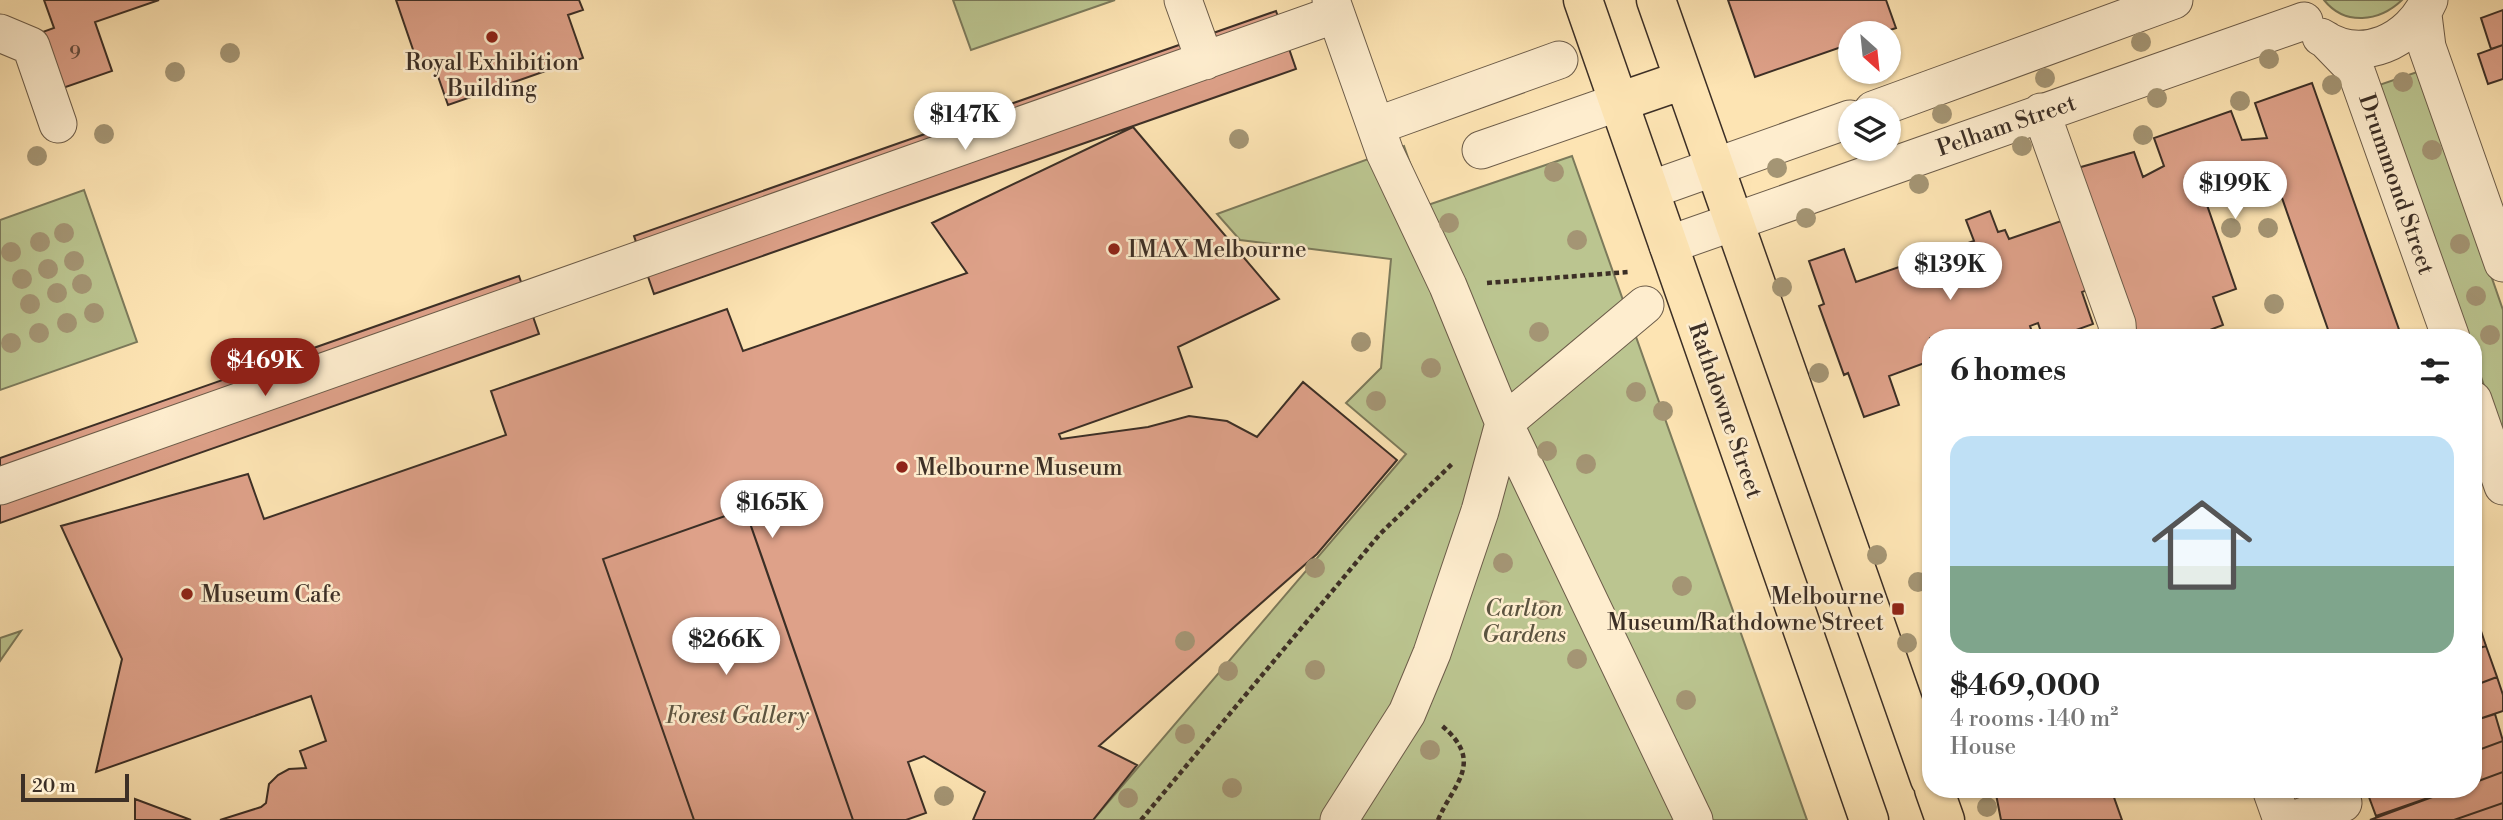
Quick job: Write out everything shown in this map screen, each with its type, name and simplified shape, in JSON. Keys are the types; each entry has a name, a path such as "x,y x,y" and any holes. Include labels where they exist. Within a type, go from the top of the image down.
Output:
{"main road":[{"name":"Rathdowne Street","path":"1583,0 1869,820"},
{"path":"1656,0 1922,756"},
{"path":"1619,102 1683,80"},
{"path":"1937,798 1945,820"}],"street":[{"path":"1183,0 1205,61"},
{"path":"1901,99 2174,0"},
{"path":"0,486 1205,61 1334,7 1385,153 1448,286 1504,423 1694,820"},
{"path":"2308,20 2347,48 2369,48 2390,43 2409,32 2426,7"},
{"path":"2426,7 2427,47 2503,263"},
{"name":"Pelham Street","path":"1668,245 2308,20"},
{"name":"Drummond Street","path":"2308,20 2356,71 2448,329"},
{"path":"0,33 31,46 58,124"},
{"path":"1376,125 1559,60"},
{"path":"1480,150 1619,102"},
{"path":"2041,112 2117,329"},
{"path":"1650,190 1838,123"},
{"path":"1786,142 1806,196"},
{"path":"1339,820 1407,713 1451,599 1504,423 1645,305"},
{"path":"2482,441 2492,486"},
{"path":"2274,798 2282,820"},
{"path":"2292,820 2343,803 2341,798"}],"path":[{"path":"1448,286 1633,271"},
{"path":"1141,820 1380,534 1456,460"},
{"path":"1407,713 1443,726 1459,745 1463,763 1460,783 1438,820"}],"green space":[{"path":"953,0 1115,0 971,50"},
{"path":"2324,0 2402,0 2383,13 2362,18 2342,14"},
{"path":"2420,71 2503,310 2503,440 2482,380 2482,329 2464,329 2379,85"},
{"name":"Carlton Gardens","path":"1404,146 1425,206 1572,156 1807,820 1093,820 1406,454 1346,403 1381,368 1391,259 1240,240 1217,214"},
{"path":"84,190 137,342 0,390 0,220"},
{"path":"21,631 0,661 0,638"}],"building":[{"path":"44,0 159,0 95,22 112,71 57,90 37,34 54,28"},
{"name":"Royal Exhibition Building","path":"396,0 579,0 583,10 568,15 583,58 448,105 433,62 419,67"},
{"path":"1728,0 1886,0 1894,21 1838,21 1838,48 1755,77"},
{"path":"2503,10 2503,45 2491,49 2481,18"},
{"path":"1276,11 1296,69 654,294 634,236"},
{"path":"2503,45 2503,79 2488,84 2478,54"},
{"path":"2312,83 2399,329 2328,329 2275,178 2206,202 2236,289 2213,297 2223,325 2213,329 2135,329 2111,259 2074,169 2134,152 2143,177 2164,166 2154,138 2231,111 2242,140 2267,138 2255,103"},
{"name":"Melbourne Museum","path":"1133,127 1279,299 1178,347 1192,387 1059,434 1061,439 1148,427 1189,416 1227,421 1257,437 1303,382 1397,460 1317,554 1099,746 1137,765 1093,820 973,820 985,792 924,756 908,762 926,813 906,820 853,820 745,509 603,559 694,820 220,820 261,807 266,803 269,784 278,775 289,769 306,768 300,751 326,741 311,696 96,772 122,659 61,526 248,474 264,519 506,435 491,391 727,309 743,351 967,273 932,223"},
{"path":"1990,211 1998,232 2005,230 2009,239 2067,219 2090,289 2082,292 2093,324 2079,329 2040,329 2038,323 2030,326 2031,329 1922,329 1922,364 1889,376 1899,405 1864,417 1848,373 1844,375 1819,306 1824,304 1809,261 1844,249 1856,282 1974,241 1966,220"},
{"path":"519,276 539,334 0,523 0,458"},
{"name":"Forest Gallery","path":"745,509 853,820 694,820 603,559"},
{"path":"2486,646 2497,677 2482,683 2482,647"},
{"path":"2497,677 2503,695 2503,711 2482,718 2482,683"},
{"path":"2495,714 2503,741 2482,749 2482,718"},
{"path":"2503,741 2503,772 2482,780 2482,749"},
{"path":"2503,772 2503,803 2454,820 2370,820 2430,798 2482,798 2482,780"},
{"path":"1997,798 2114,798 2122,820 2001,820"},
{"path":"2369,798 2428,798 2376,816"},
{"path":"135,799 191,820 135,820"},
{"path":"2503,803 2503,820 2454,820"}],"place":[{"name":"Royal Exhibition Building","path":"492,37"},
{"name":"IMAX Melbourne","path":"1114,249"},
{"name":"Melbourne Museum","path":"902,467"},
{"name":"Museum Cafe","path":"187,594"},
{"name":"Melbourne Museum/Rathdowne Street","path":"1898,609"}]}
